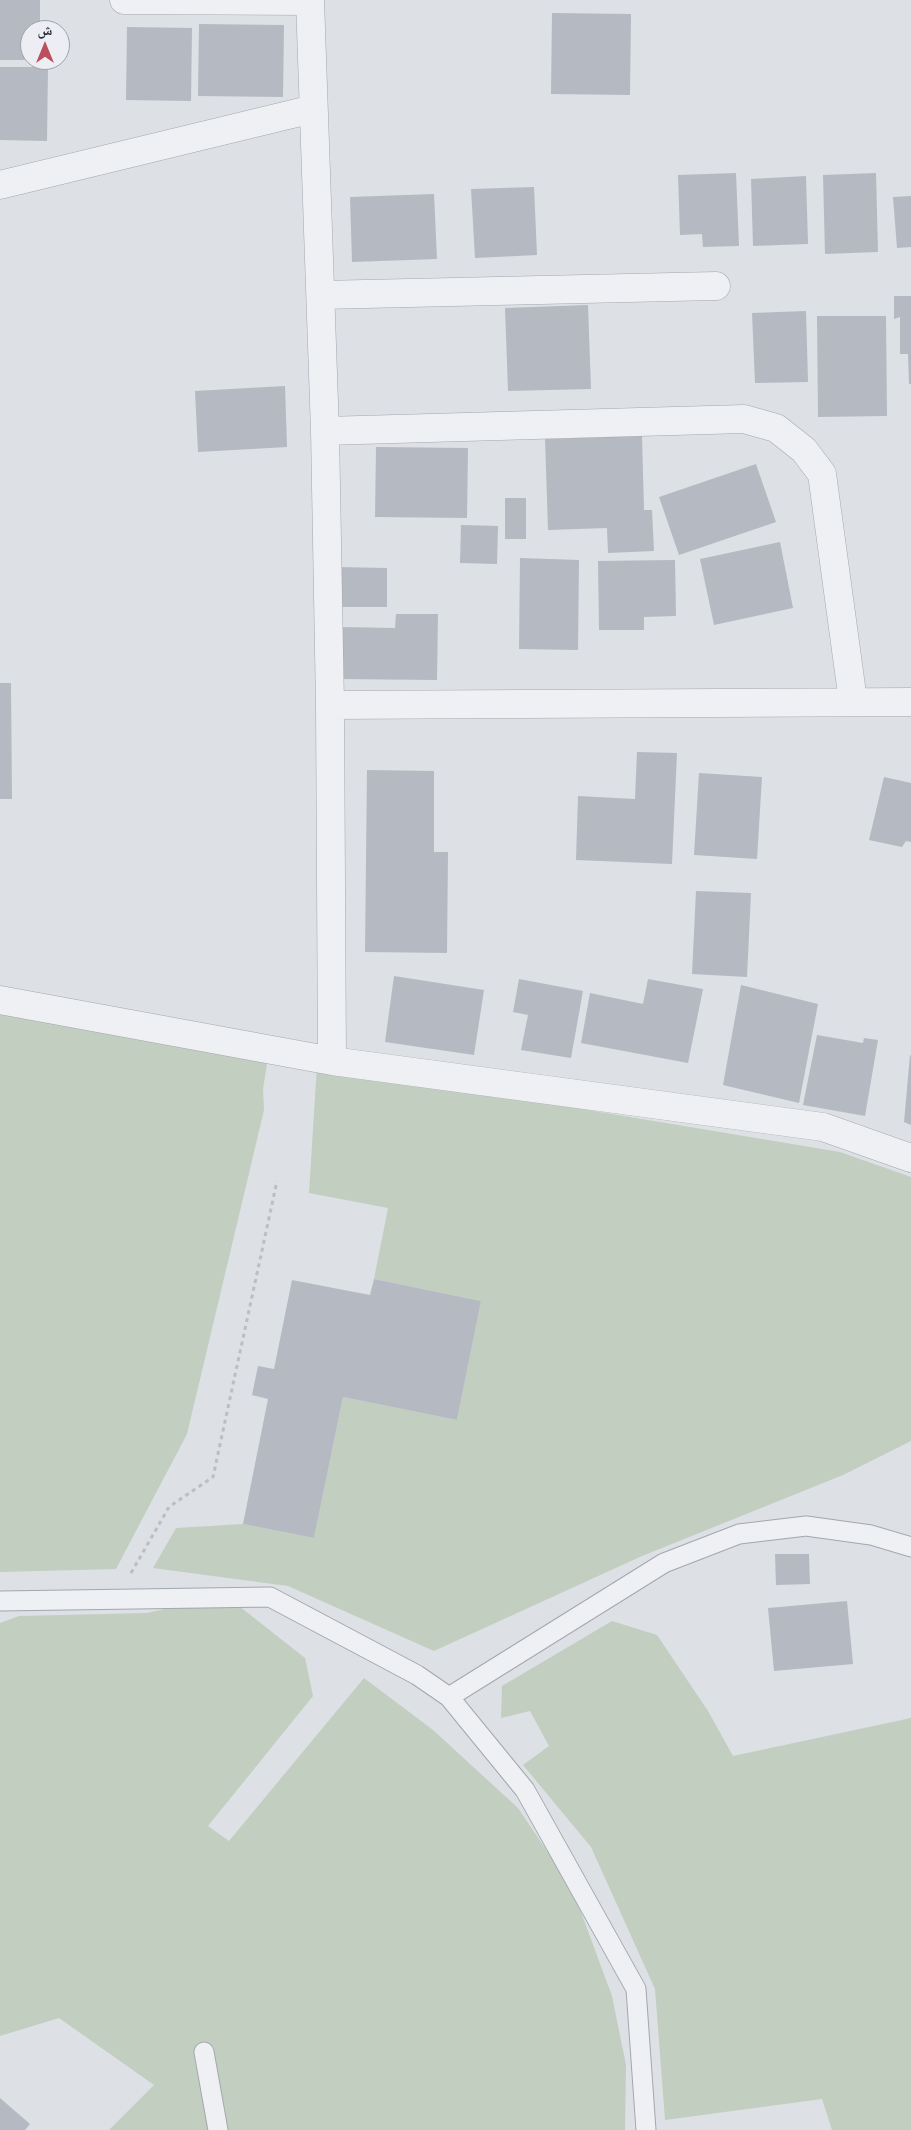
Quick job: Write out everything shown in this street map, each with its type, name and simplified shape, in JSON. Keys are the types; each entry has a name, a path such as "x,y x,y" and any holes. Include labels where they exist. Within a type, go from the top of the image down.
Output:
{"street":[{"path":"124,0 310,1 325,431 330,705 332,1061"},
{"path":"0,185 313,109"},
{"path":"321,295 716,286"},
{"path":"325,431 744,419 776,428 804,450 822,474 853,701"},
{"path":"330,705 911,702"},
{"path":"0,1000 332,1061 823,1127 911,1158"}],"lane":[{"path":"450,1697 664,1563 739,1534 806,1526 871,1535 911,1548"},
{"path":"0,1601 270,1597 417,1675 450,1697 525,1790 636,1990 646,2130"},
{"path":"204,2052 218,2130"}],"path":[{"path":"116,1599 169,1507 213,1477 277,1181"}],"green space":[{"path":"0,1008 268,1057 263,1089 264,1110 187,1434 116,1569 0,1572"},
{"path":"317,1065 840,1152 911,1177 911,1441 843,1475 642,1556 434,1651 288,1586 153,1568 176,1528 243,1524 314,1538 343,1397 457,1420 481,1301 374,1279 388,1208 309,1193"},
{"path":"239,1606 305,1658 313,1696 208,1826 229,1841 364,1678 433,1730 518,1808 572,1888 612,1996 626,2065 625,2130 109,2130 154,2085 59,2018 0,2036 0,1623 19,1616 147,1613 169,1608"},
{"path":"612,1621 657,1635 708,1711 733,1756 911,1718 911,2130 832,2130 822,2099 665,2120 655,1989 591,1847 523,1765 549,1746 530,1711 501,1718 502,1686"}],"building":[{"path":"0,0 40,0 40,20 20,20 20,60 0,60"},
{"path":"552,13 631,14 630,95 551,94"},
{"path":"199,24 284,25 283,97 198,96"},
{"path":"127,27 192,28 191,101 126,100"},
{"path":"0,67 20,67 20,70 48,70 47,141 0,140"},
{"path":"736,173 739,246 703,247 702,234 680,235 678,175"},
{"path":"876,173 878,252 825,254 823,175"},
{"path":"806,176 808,244 753,246 751,179"},
{"path":"534,187 537,255 475,258 471,189"},
{"path":"434,194 437,259 352,262 350,197"},
{"path":"911,196 911,247 897,248 893,197"},
{"path":"894,296 911,296 911,384 909,384 908,354 900,354 900,317 894,319"},
{"path":"588,305 591,389 508,391 505,308"},
{"path":"806,311 808,382 755,383 752,313"},
{"path":"817,316 886,316 887,416 818,417"},
{"path":"285,386 287,447 198,452 195,391"},
{"path":"642,436 644,510 652,510 654,551 608,553 607,528 548,530 545,439"},
{"path":"376,447 468,448 467,518 375,517"},
{"path":"756,464 776,522 679,555 659,497"},
{"path":"505,498 526,498 526,539 505,539"},
{"path":"461,525 498,526 497,564 460,563"},
{"path":"780,542 793,608 714,625 700,559"},
{"path":"520,558 579,560 578,650 519,649"},
{"path":"675,560 676,616 644,617 644,630 599,630 598,561"},
{"path":"337,567 387,568 387,607 336,607"},
{"path":"396,614 438,614 437,680 340,679 340,627 395,628"},
{"path":"0,683 11,683 12,799 0,799"},
{"path":"637,752 677,753 672,864 576,860 578,796 635,799"},
{"path":"367,770 434,771 434,852 448,852 447,953 365,952"},
{"path":"699,773 762,777 757,859 694,855"},
{"path":"884,777 911,783 911,842 906,841 902,847 869,840"},
{"path":"696,891 751,893 747,977 692,974"},
{"path":"394,976 484,990 474,1055 385,1042"},
{"path":"519,979 583,991 571,1058 521,1050 528,1015 513,1012"},
{"path":"648,979 703,989 688,1063 581,1043 590,993 643,1004"},
{"path":"741,985 818,1004 799,1103 723,1085"},
{"path":"817,1035 863,1043 864,1038 878,1040 865,1116 803,1105"},
{"path":"911,1056 911,1125 904,1122"},
{"path":"374,1279 481,1301 457,1420 343,1397 314,1538 243,1524 268,1399 252,1395 258,1366 274,1369 292,1280 370,1295"},
{"path":"775,1554 809,1554 810,1584 776,1585"},
{"path":"847,1601 853,1664 774,1671 768,1608"},
{"path":"0,2098 30,2124 25,2130 0,2130"}]}
